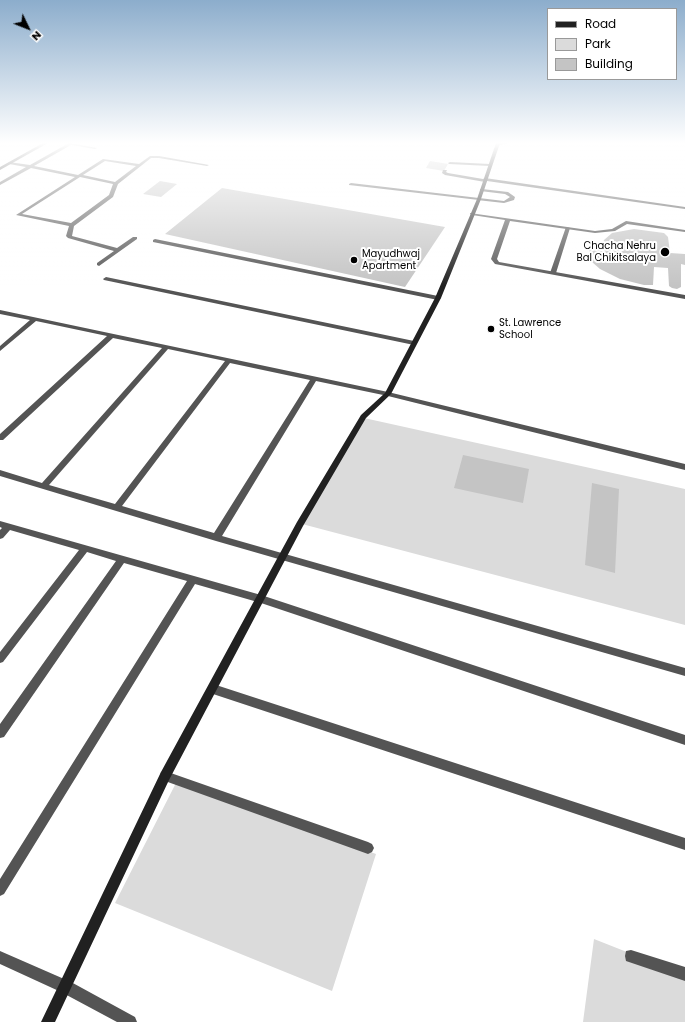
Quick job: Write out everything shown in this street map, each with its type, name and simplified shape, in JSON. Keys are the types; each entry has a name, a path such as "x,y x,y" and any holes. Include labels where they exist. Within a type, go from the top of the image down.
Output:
{"street":[{"path":"56,191 18,215 72,225"},
{"path":"113,191 111,196 72,225 69,236 118,250"},
{"path":"408,191 504,202 512,199 513,197 506,193 488,191"},
{"path":"48,1022 66,987 165,776 283,557 362,417 388,394 405,362 438,298 482,191"},
{"path":"561,191 685,208"},
{"path":"472,214 595,232 613,230 626,222 685,231"},
{"path":"508,220 495,261 502,264 685,297"},
{"path":"553,273 568,228"},
{"path":"99,264 135,238"},
{"path":"155,241 438,298"},
{"path":"106,279 414,344"},
{"path":"0,312 388,394 685,467"},
{"path":"0,349 34,320"},
{"path":"0,438 111,336"},
{"path":"43,486 167,347"},
{"path":"116,508 229,360"},
{"path":"216,538 314,378"},
{"path":"0,473 216,538 685,672"},
{"path":"0,536 4,526 261,600 685,740"},
{"path":"0,659 84,550"},
{"path":"0,733 122,560"},
{"path":"0,890 193,580"},
{"path":"212,689 685,844"},
{"path":"165,776 368,848"},
{"path":"631,956 685,974"},
{"path":"0,957 66,987 130,1022"}],"green space":[{"path":"364,418 685,489 685,625 302,524"},
{"path":"177,781 376,854 332,991 115,903"},
{"path":"594,939 685,975 685,1022 583,1022"}],"building":[{"path":"147,191 169,191 161,197 143,194"},
{"name":"Mayudhwaj Apartment","path":"219,191 237,191 445,227 405,287 165,234"},
{"path":"634,229 664,233 668,237 670,253 685,254 685,265 681,264 681,287 677,289 669,286 668,268 654,267 653,285 644,285 620,279 600,269 592,262 589,257 589,243 602,245 604,240 612,233"},
{"path":"463,455 529,469 523,503 454,488"},
{"path":"592,483 619,489 615,573 585,565"}],"place":[{"name":"Chacha Nehru Bal Chikitsalaya","path":"665,252"},
{"name":"Mayudhwaj Apartment","path":"354,260"},
{"name":"St. Lawrence School","path":"491,329"}]}
